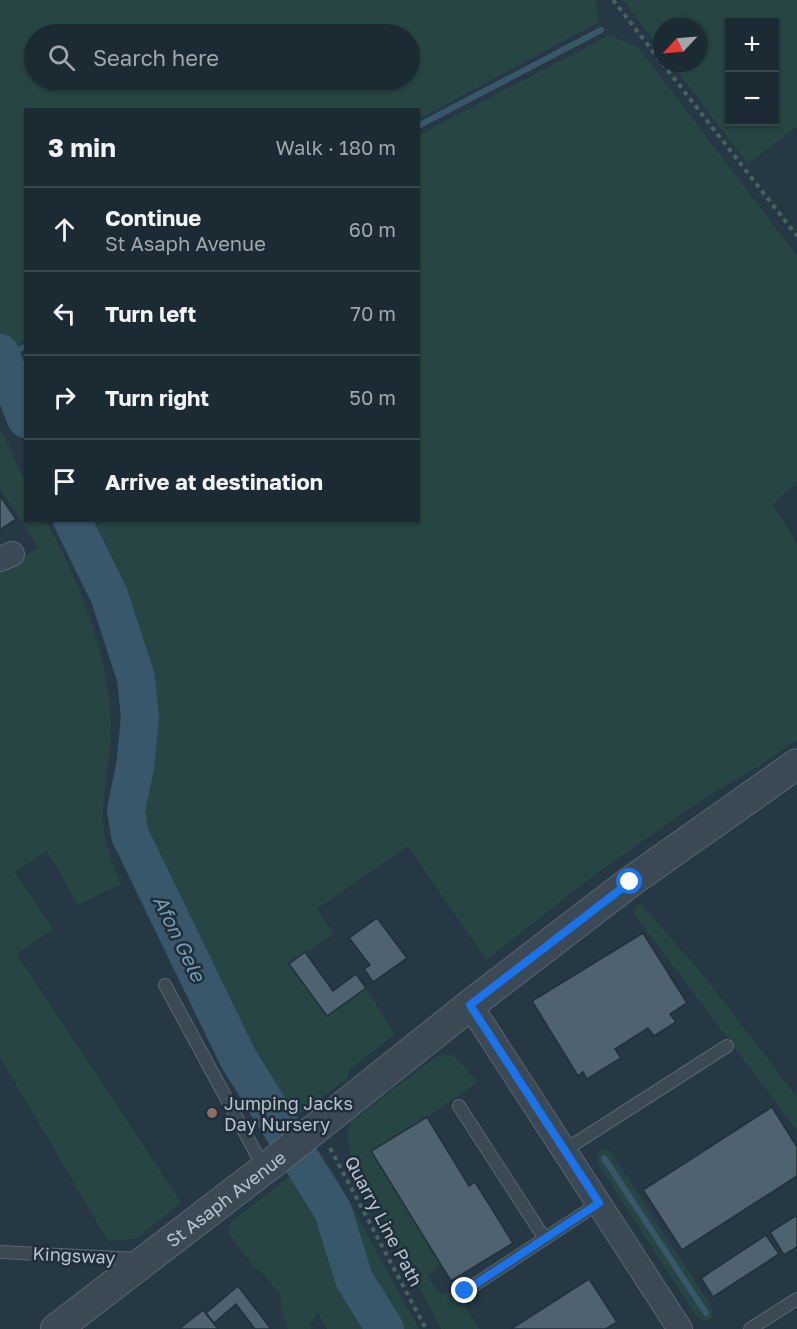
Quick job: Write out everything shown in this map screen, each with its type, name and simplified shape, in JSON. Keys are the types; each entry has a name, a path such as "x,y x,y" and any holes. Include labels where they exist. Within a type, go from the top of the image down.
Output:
{"street":[{"name":"St Asaph Avenue","path":"56,1329 271,1164 470,1005 630,882 797,764"},
{"path":"470,1005 680,1329"}],"lane":[{"path":"165,985 271,1164"},
{"path":"565,1150 727,1046"},
{"path":"459,1106 545,1239"},
{"path":"465,1291 599,1203"},
{"name":"Kingsway","path":"0,1252 147,1259"},
{"path":"750,1329 797,1299"}],"path":[{"path":"614,0 653,51"},
{"path":"669,72 797,236"},
{"name":"Quarry Line Path","path":"318,1126 426,1329"}],"green space":[{"path":"0,0 596,0 599,22 420,118 420,108 24,108 24,341 5,351 0,340"},
{"path":"623,0 797,0 797,126 748,164 678,72 707,72 707,18 653,18 653,39"},
{"path":"609,35 638,47 653,67 653,72 657,72 797,256 797,483 773,504 797,544 797,740 758,767 711,794 605,867 486,960 408,846 317,909 334,934 289,964 326,1016 366,988 395,1034 350,1069 347,1079 292,1120 257,1078 245,1056 137,830 136,801 144,704 138,674 114,602 101,569 78,522 420,522 420,134"},
{"path":"24,355 24,405 8,363"},
{"path":"0,428 24,479 24,522 47,522 87,609 106,680 110,704 111,736 104,801 104,832 121,884 78,905 47,851 14,872 53,929 17,954 181,1203 135,1239 108,1241 0,1057 0,569 39,548 0,488"},
{"path":"641,904 704,976 797,1097 797,1131 635,915 634,910"},
{"path":"452,1054 478,1082 427,1117 440,1263 427,1277 440,1294 456,1292 480,1329 441,1329 351,1156 347,1139 350,1122 437,1056"},
{"path":"605,1148 611,1152 713,1309 712,1318 708,1321 702,1320 695,1314 598,1164 598,1154"},
{"path":"316,1162 330,1167 419,1329 327,1329 317,1312 314,1321 310,1324 311,1329 288,1329 282,1313 280,1295 268,1279 252,1265 228,1232 230,1223 294,1173"}],"building":[{"path":"0,496 16,519 0,530"},
{"path":"377,918 407,958 373,982 364,969 370,965 349,938"},
{"path":"643,933 687,1003 670,1014 676,1022 654,1036 648,1028 615,1049 621,1058 587,1079 583,1072 578,1076 532,1001"},
{"path":"305,952 333,991 356,974 366,988 327,1016 289,964"},
{"path":"772,1107 797,1147 797,1176 682,1250 643,1190"},
{"path":"427,1117 469,1186 475,1182 513,1243 451,1281 371,1151"},
{"path":"797,1215 797,1247 784,1255 770,1232"},
{"path":"766,1235 779,1254 713,1297 701,1278"},
{"path":"589,1279 617,1322 606,1329 511,1329"},
{"path":"238,1286 271,1329 255,1329 236,1304 214,1323 206,1313"},
{"path":"203,1310 218,1329 179,1329"}],"waterway":[{"path":"420,125 601,30"},
{"path":"2,358 24,347"},
{"name":"Afon Gele","path":"0,353 24,414"},
{"name":"Afon Gele","path":"73,522 109,595 136,678 140,718 135,767 126,810 130,835 238,1058 333,1211 354,1279 385,1329"},
{"path":"604,1158 706,1313"}],"place":[{"name":"Jumping Jacks Day Nursery","path":"212,1113"}],"route":[{"path":"465,1291 599,1203 470,1005 630,882"}]}
